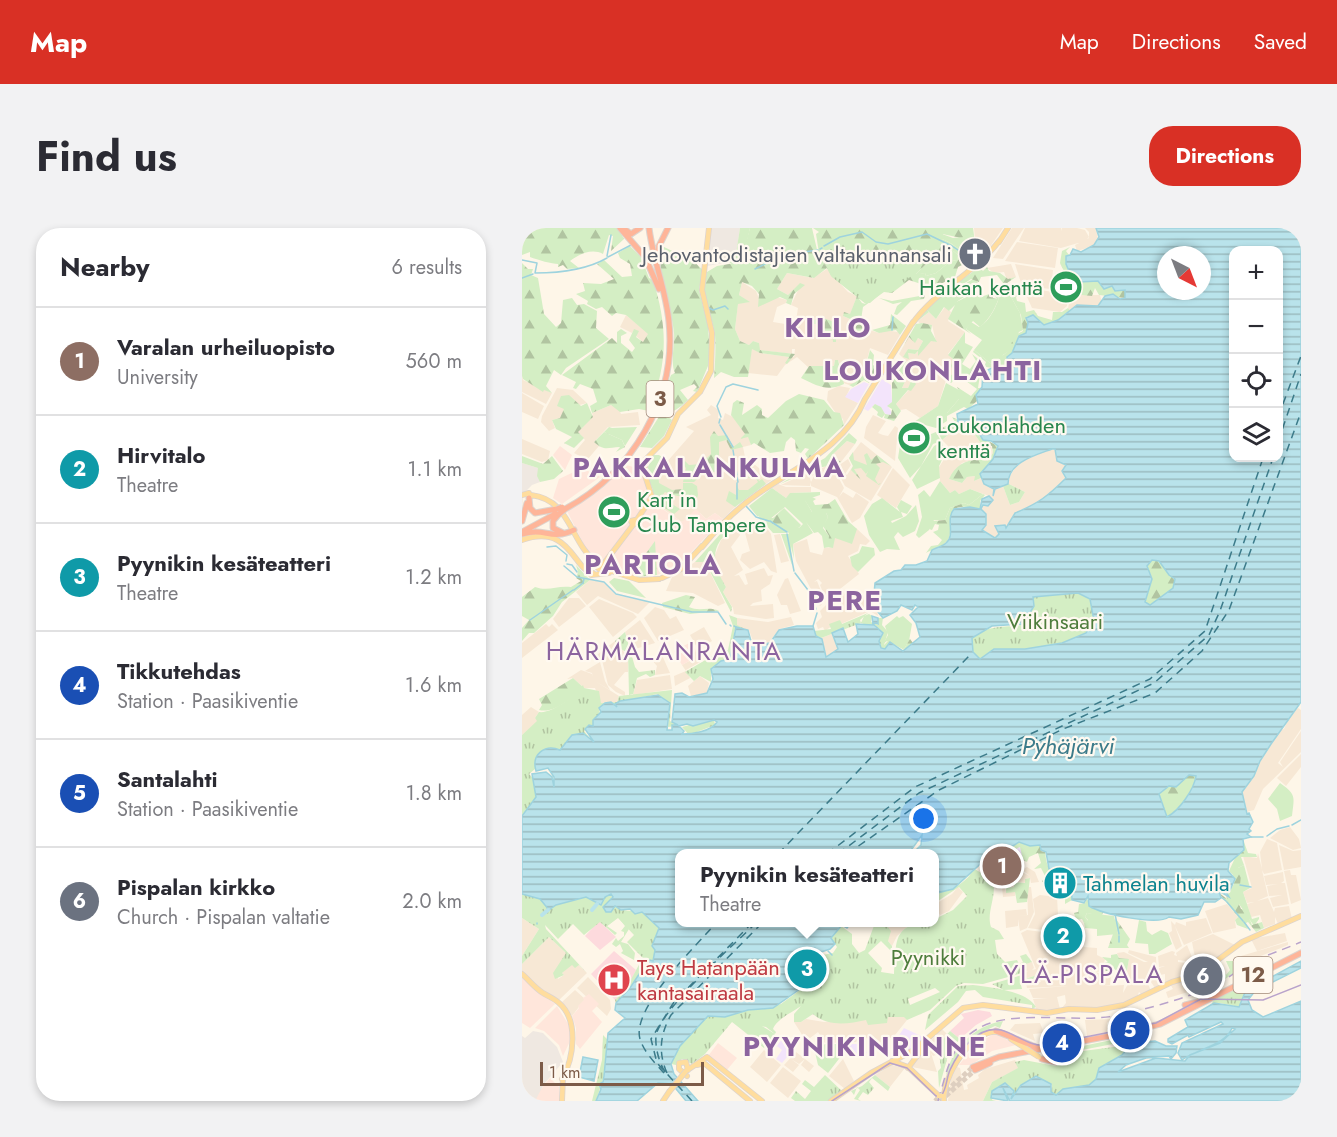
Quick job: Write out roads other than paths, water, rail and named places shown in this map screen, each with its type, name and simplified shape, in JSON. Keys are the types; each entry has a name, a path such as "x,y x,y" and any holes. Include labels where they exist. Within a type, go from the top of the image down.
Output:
{"highway":[{"path":"621,228 631,234 639,228"},
{"path":"621,228 645,257 659,289"},
{"name":"3","path":"610,473 637,439 659,393 667,338 648,228"},
{"name":"3","path":"522,531 562,509 610,473 644,434 664,386 670,338 648,228"},
{"path":"660,279 658,252 668,228"},
{"path":"527,497 534,513 542,514 562,509"},
{"path":"522,521 527,497"},
{"path":"562,509 553,521 554,529 561,533 571,530"},
{"path":"522,531 537,531 558,536 571,530"},
{"name":"12","path":"975,1068 1027,1048 1054,1047 1156,1026 1301,954"},
{"name":"12","path":"975,1068 1000,1059 1041,1056 1161,1026 1301,954"},
{"path":"1185,1005 1205,1000"},
{"path":"996,1031 1034,1047 1054,1047"},
{"path":"1041,1056 1056,1062 1069,1049 1085,1044"},
{"path":"975,1068 1004,1054 1005,1049"}],"main road":[{"path":"584,567 593,573 612,552 649,502 652,494 644,472 646,460 667,438 680,411 702,390 711,371 712,333 702,292 709,228"},
{"path":"522,540 539,537 554,539 570,549 590,575 605,573 634,579 660,578 687,563 728,518 746,502 819,456 836,441 848,428 913,322 927,304 981,263 1008,228"},
{"path":"527,497 539,497 562,509 572,534 599,566"},
{"path":"571,530 585,552 599,566 617,575"},
{"path":"833,1101 918,1047 966,1007 1015,1011 1097,1010 1124,1005 1171,982 1199,974 1245,940 1301,916"},
{"path":"522,975 537,991 558,1004 569,1019 572,1034 571,1048 562,1079 562,1101"},
{"path":"943,1095 952,1069 982,1035 996,1031 1041,1056"},
{"path":"943,1095 955,1067 983,1035 1000,1034 1027,1048"},
{"path":"909,1067 919,1054 918,1047"},
{"path":"664,1101 687,1072 706,1056 762,1101"},
{"path":"895,1060 909,1067 914,1074 943,1095"},
{"path":"687,1072 702,1063 750,1101"}],"water":[{"name":"Pyhäjärvi","path":"1096,228 1301,228 1301,702 1271,744 1254,776 1242,792 1247,814 1249,813 1253,822 1249,829 1251,831 1247,834 1251,837 1243,839 1244,850 1229,863 1228,871 1235,879 1230,890 1225,890 1229,897 1219,891 1221,898 1215,902 1204,902 1198,915 1181,919 1169,917 1142,920 1105,912 1089,906 1088,896 1084,903 1072,900 1071,879 1049,869 1046,852 1041,850 1040,845 1030,846 1019,842 999,855 988,857 953,889 939,892 939,849 917,849 921,845 922,835 912,849 675,849 675,927 840,927 831,938 835,944 830,949 818,953 815,948 812,953 810,952 796,976 807,984 773,1008 748,1010 725,1017 708,1016 680,1046 671,1064 674,1074 698,1101 686,1101 672,1084 658,1083 637,1101 596,1101 601,1089 599,1084 603,1082 608,1033 625,1018 615,1010 616,1003 630,988 647,962 653,961 655,950 652,946 659,928 642,912 635,914 630,909 621,910 615,906 611,912 606,912 603,907 613,897 611,894 605,897 601,905 586,897 556,905 549,910 540,899 522,894 522,816 536,797 532,774 546,772 552,777 554,787 554,777 548,768 536,771 537,755 549,748 560,750 572,735 583,733 594,742 585,729 589,725 593,726 593,720 601,712 599,708 605,703 611,702 617,707 615,704 620,701 658,695 670,703 667,730 672,730 672,725 678,725 672,722 675,694 682,693 689,697 707,693 713,679 711,669 721,661 730,659 736,627 748,630 751,641 757,645 770,643 779,630 797,626 813,626 816,636 822,639 826,657 838,649 832,633 843,628 848,642 858,634 856,624 873,625 872,616 878,618 878,624 873,624 883,633 879,641 881,648 885,649 890,642 903,651 920,637 916,623 910,615 918,607 915,605 912,610 901,605 897,611 883,618 873,606 875,583 894,571 901,570 905,565 916,565 927,561 932,550 949,540 950,517 954,509 970,507 980,509 982,499 989,496 993,500 988,506 983,505 981,509 986,514 986,525 982,530 995,538 999,534 995,526 1005,525 1006,528 1015,513 1043,498 1066,478 1062,471 1066,465 1057,461 1055,449 1052,449 1018,465 1009,476 1008,484 995,489 993,496 994,489 984,484 980,474 993,459 998,446 991,441 983,440 975,427 969,427 966,422 958,422 957,414 978,404 976,395 982,387 983,372 992,368 1006,370 1007,357 1012,353 1019,336 1026,333 1028,323 1026,318 1033,315 1044,325 1058,320 1077,305 1098,306 1105,296 1113,294 1120,299 1125,298 1125,290 1115,291 1112,286 1104,289 1098,281 1079,282 1072,278 1066,264 1066,256 1070,255 1073,249 1081,252 1094,245 1099,237","holes":["1152,560 1159,561 1169,575 1175,579 1173,588 1150,605 1145,602 1152,579 1147,566","1078,593 1090,599 1094,621 1086,633 1062,643 1025,649 994,649 980,659 973,652 972,638 992,626 1023,624 1034,606 1033,597","714,720 717,722 714,725 695,733 682,734 684,731 679,726 687,724 693,726","1189,775 1196,776 1186,799 1167,817 1159,794 1169,786 1176,787"]},
{"path":"1301,961 1301,968 1255,991 1248,1000 1252,1010 1263,1017 1301,1001 1301,1101 1010,1101 1003,1088 1008,1101 991,1098 992,1091 1005,1083 1014,1091 1011,1099 1021,1085 1036,1076 1051,1084 1051,1092 1056,1095 1063,1089 1089,1085 1096,1079 1099,1068 1122,1055 1132,1043 1155,1041 1166,1046 1177,1046 1176,1053 1171,1059 1169,1056 1146,1058 1126,1065 1118,1072 1156,1058 1185,1061 1190,1055 1182,1060 1178,1053 1182,1043 1223,1024 1221,1022 1172,1044 1168,1042 1168,1039 1188,1027 1185,1020 1214,1003 1239,1007 1248,985 1268,979","holes":["1232,1028 1235,1029 1220,1043 1192,1054 1224,1039"]},
{"path":"583,1057 598,1060 594,1081 579,1077"}],"waterway":[{"path":"824,246 840,237 862,232 876,242 888,244 927,234 967,256"},
{"path":"607,256 611,235"},
{"path":"608,257 631,245"},
{"path":"755,269 783,255 818,250"},
{"path":"522,260 537,263 535,273 544,273 582,268 607,258"},
{"path":"522,278 533,274"},
{"path":"707,307 713,310 725,306 728,309"},
{"path":"892,330 893,317"},
{"path":"721,417 717,406 726,387 733,384 758,390"},
{"path":"719,423 720,419"},
{"path":"720,425 733,447"},
{"path":"733,450 737,475"},
{"path":"737,477 738,482"},
{"path":"737,483 737,499"},
{"path":"746,506 756,517 769,521"},
{"path":"770,521 787,532"},
{"path":"787,534 794,571"},
{"path":"547,547 556,546 567,555 566,561"},
{"path":"567,564 572,565 577,572"},
{"path":"564,566 577,577 604,582 616,594 692,612 718,612 726,624"},
{"path":"795,573 811,594 816,609"},
{"path":"574,590 583,583 584,579"},
{"path":"530,620 573,590"},
{"path":"813,626 817,613"},
{"path":"1292,825 1301,820"},
{"path":"1267,836 1277,829 1289,826"},
{"path":"1251,837 1263,837"},
{"path":"1240,885 1251,887"},
{"path":"1221,897 1226,901"},
{"path":"1227,902 1243,921"},
{"path":"592,910 597,904"},
{"path":"542,915 548,910"},
{"path":"1115,914 1119,934"},
{"path":"1244,922 1250,930"},
{"path":"1119,936 1119,942"},
{"path":"828,951 832,955"}],"tunnel":[{"path":"935,1101 973,1067"},
{"path":"940,1101 975,1070"}],"tram line":[{"path":"832,1101 890,1063 907,1068 936,1096 941,1096 958,1055 970,1041 984,1032 1001,1030 1028,1042 1045,1045 1156,1023 1201,999 1263,1000 1301,985"}],"railway":[{"path":"938,1101 947,1069 956,1050 969,1035 979,1028 1009,1019 1099,1018 1153,1007 1203,990 1254,961 1301,942"}],"place":[{"name":"Jehovantodistajien valtakunnansali","path":"975,254"},
{"name":"Haikan kenttä","path":"1066,287"},
{"name":"Loukonlahden kenttä","path":"914,438"},
{"name":"Kart in Club Tampere","path":"614,512"},
{"name":"Varalan urheiluopisto","path":"1002,866"},
{"name":"Tahmelan huvila","path":"1060,883"},
{"name":"Hirvitalo","path":"1063,936"},
{"name":"Pyynikin kesäteatteri","path":"807,969"},
{"name":"Pispalan kirkko","path":"1203,976"},
{"name":"Tays Hatanpään kantasairaala","path":"614,980"},
{"name":"Santalahti","path":"1130,1030"},
{"name":"Tikkutehdas","path":"1062,1043"}],"district":[{"name":"KILLO","path":"828,327"},
{"name":"LOUKONLAHTI","path":"933,370"},
{"name":"PAKKALANKULMA","path":"709,467"},
{"name":"PARTOLA","path":"653,564"},
{"name":"PERE","path":"845,600"},
{"name":"HÄRMÄLÄNRANTA","path":"664,651"},
{"name":"YLÄ-PISPALA","path":"1084,974"},
{"name":"PYYNIKINRINNE","path":"865,1046"}],"park label":[{"name":"Viikinsaari","path":"1055,621"},
{"name":"Pyynikki","path":"928,957"}]}
